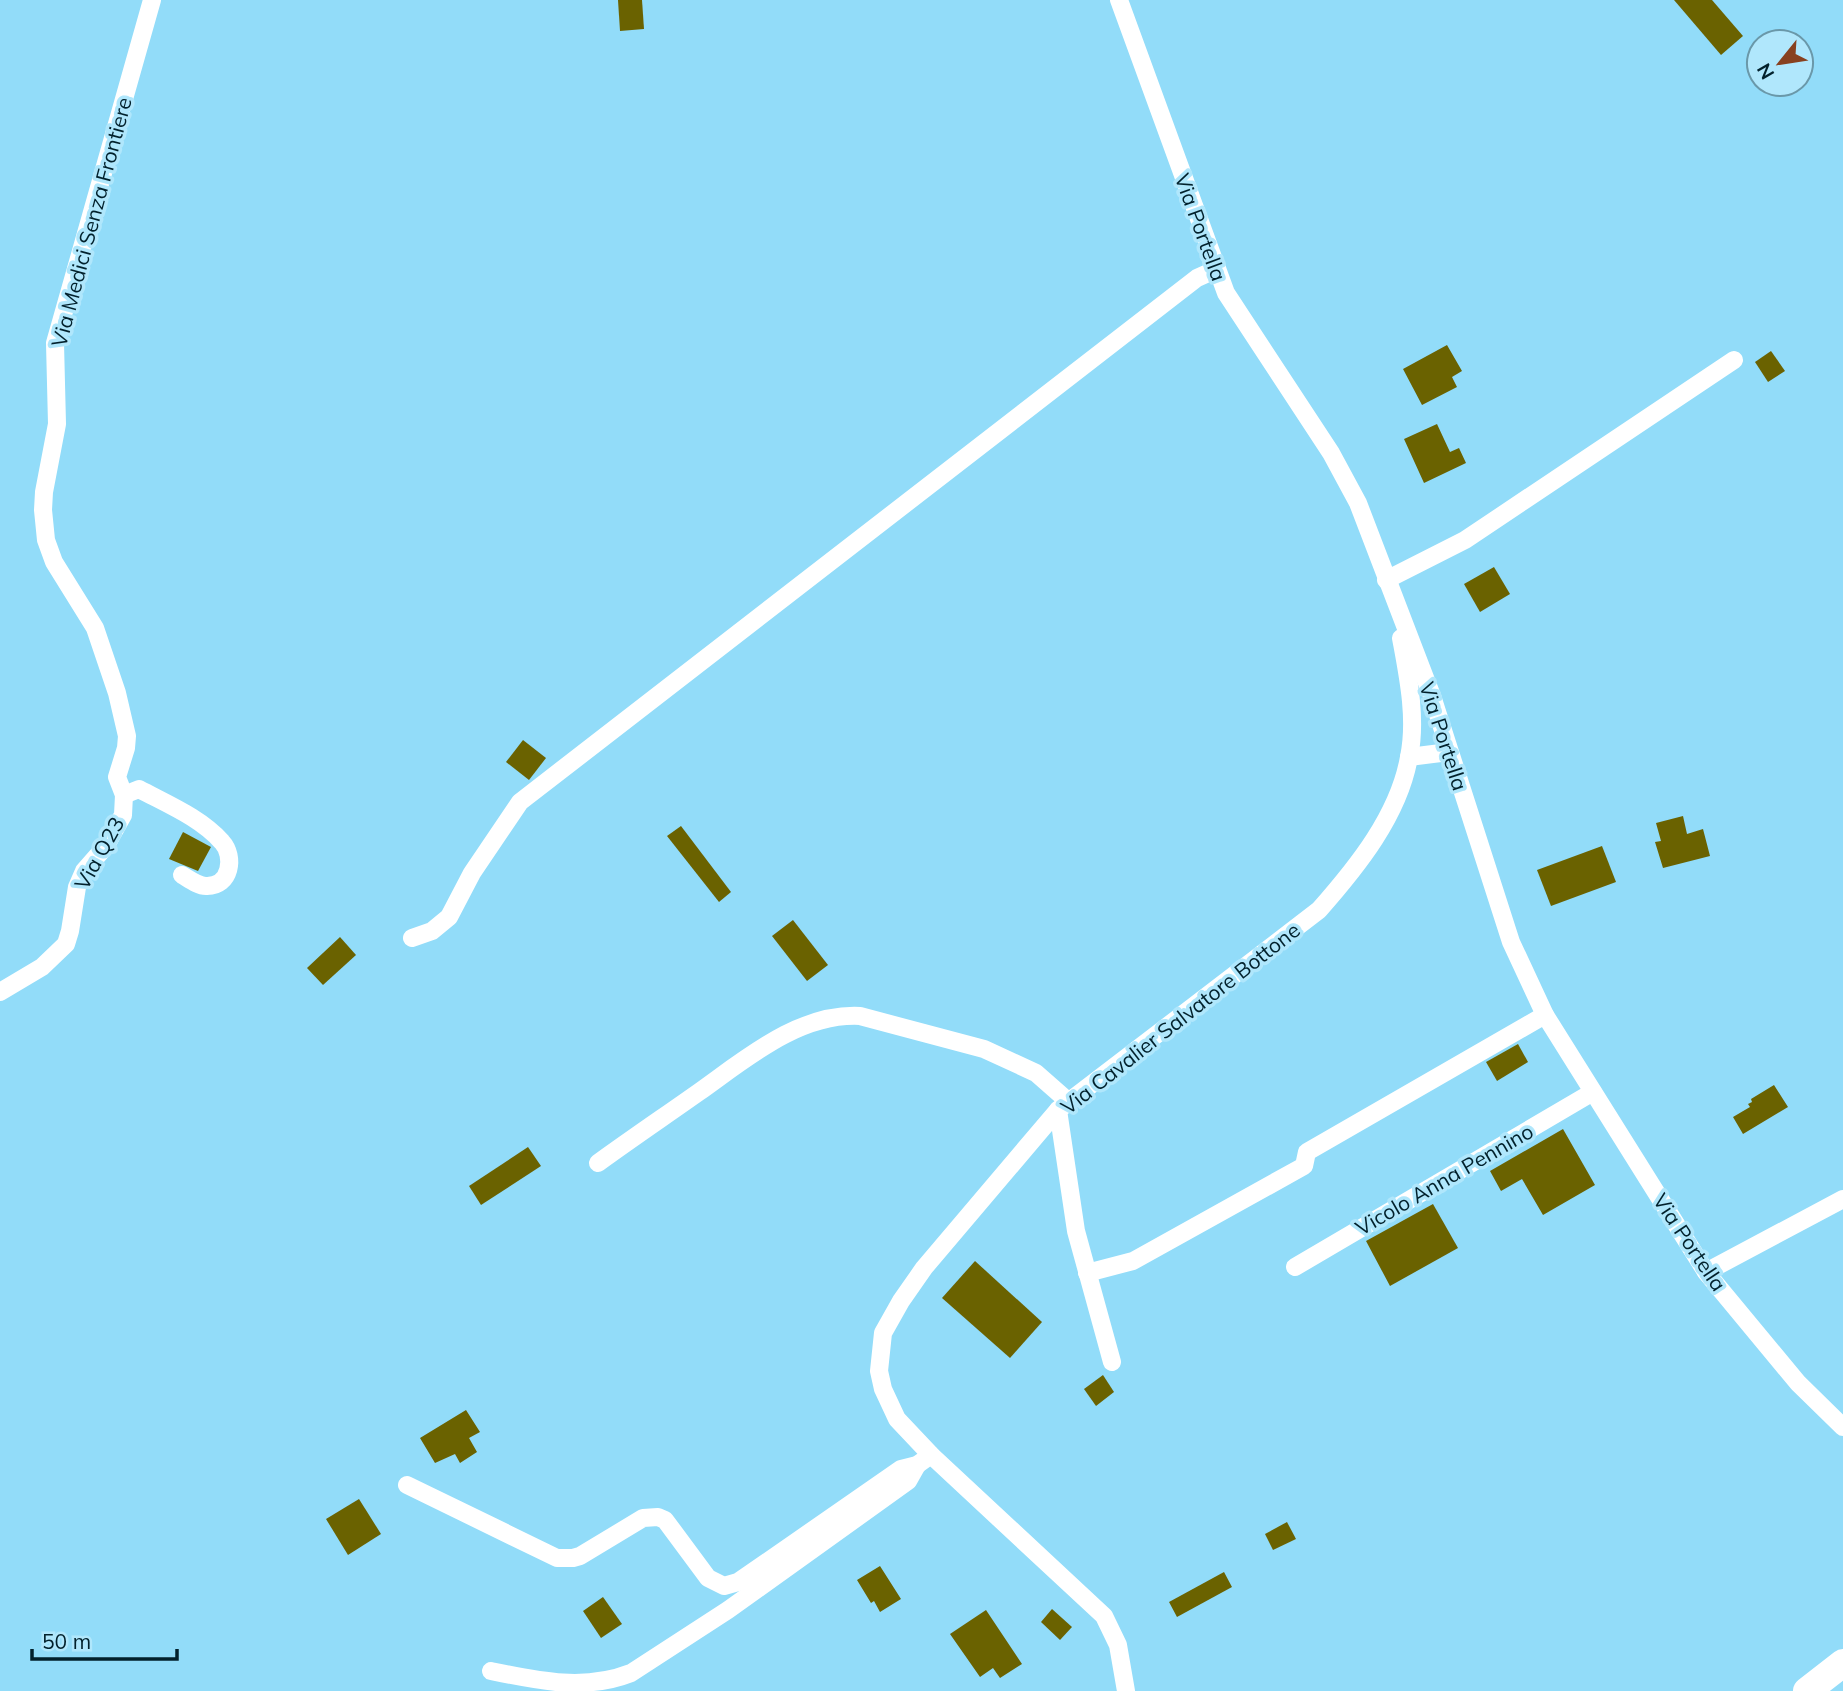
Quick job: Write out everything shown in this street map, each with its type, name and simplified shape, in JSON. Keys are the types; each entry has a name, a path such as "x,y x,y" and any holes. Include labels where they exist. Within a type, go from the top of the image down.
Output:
{"main road":[{"path":"1807,1691 1843,1663"}],"street":[{"name":"Via Medici Senza Frontiere","path":"122,764 127,736 117,693 95,628 54,562 46,540 44,492 57,424 55,343 152,0"},
{"name":"Via Portella","path":"1119,0 1226,293 1331,453 1358,503 1432,696 1511,942 1545,1015 1706,1272 1798,1383 1843,1427"},
{"path":"412,938 432,931 449,918 472,873 520,802 1197,278 1217,269"},
{"path":"1386,580 1465,540 1734,360"},
{"name":"Via Cavalier Salvatore Bottone","path":"1126,1691 1118,1645 1104,1616 924,1460 889,1405 879,1371 883,1333 924,1268 1063,1106 1319,910 1342,884 1383,822 1401,784 1409,757 1411,710 1394,600"},
{"path":"1409,757 1449,752"},
{"name":"Via Q23","path":"0,992 51,960 66,944 77,887 84,871 105,847 123,815 124,795 117,777 122,764"},
{"path":"124,795 139,789 186,814 222,841 229,853 230,866 224,878 216,884 206,886 182,874"},
{"path":"598,1163 756,1052 807,1025 843,1015 860,1016 984,1049 1036,1073 1063,1106 1076,1231 1112,1362"},
{"path":"1087,1273 1133,1261 1304,1166 1307,1152 1545,1015"},
{"name":"Vicolo Anna Pennino","path":"1295,1267 1593,1092"},
{"path":"1706,1272 1843,1199"},
{"path":"407,1485 557,1558 580,1556 643,1518 658,1517 671,1528 708,1577 716,1584 724,1586 738,1582 901,1469 924,1460"},
{"path":"491,1671 574,1686 608,1682 631,1673 728,1610 908,1481 924,1460"}],"building":[{"path":"618,0 642,0 644,29 620,31"},
{"path":"1674,0 1712,0 1743,36 1721,55"},
{"path":"1447,345 1462,371 1452,377 1457,387 1422,405 1403,369"},
{"path":"1771,351 1785,371 1768,382 1755,362"},
{"path":"1437,424 1450,452 1459,448 1466,463 1424,483 1404,439"},
{"path":"1494,567 1510,594 1480,612 1464,584"},
{"path":"523,740 546,758 529,780 506,762"},
{"path":"1683,816 1687,834 1703,829 1710,856 1663,868 1655,842 1661,841 1656,823"},
{"path":"681,826 731,892 719,902 667,836"},
{"path":"183,832 211,847 198,871 169,859"},
{"path":"1602,846 1616,882 1551,906 1537,870"},
{"path":"793,920 828,965 807,981 772,936"},
{"path":"340,937 356,955 323,985 307,968"},
{"path":"1518,1044 1528,1062 1497,1081 1486,1062"},
{"path":"1774,1085 1788,1107 1743,1134 1733,1117 1750,1107 1748,1104 1752,1102 1751,1099"},
{"path":"1563,1129 1595,1185 1543,1215 1522,1179 1501,1191 1490,1171"},
{"path":"528,1147 541,1166 481,1205 469,1186"},
{"path":"1433,1204 1458,1248 1390,1286 1366,1241"},
{"path":"975,1261 1042,1322 1010,1358 942,1298"},
{"path":"1103,1375 1114,1392 1096,1406 1084,1389"},
{"path":"466,1410 480,1432 469,1438 477,1452 460,1463 455,1454 435,1463 420,1438"},
{"path":"359,1499 381,1534 348,1555 326,1519"},
{"path":"1287,1522 1296,1539 1273,1550 1265,1534"},
{"path":"880,1566 901,1599 880,1612 857,1580"},
{"path":"1224,1572 1232,1587 1177,1617 1169,1602"},
{"path":"603,1597 622,1624 601,1638 583,1611"},
{"path":"1052,1609 1072,1627 1060,1640 1041,1622"},
{"path":"986,1610 1022,1664 1000,1678 993,1668 980,1677 950,1634"}]}
